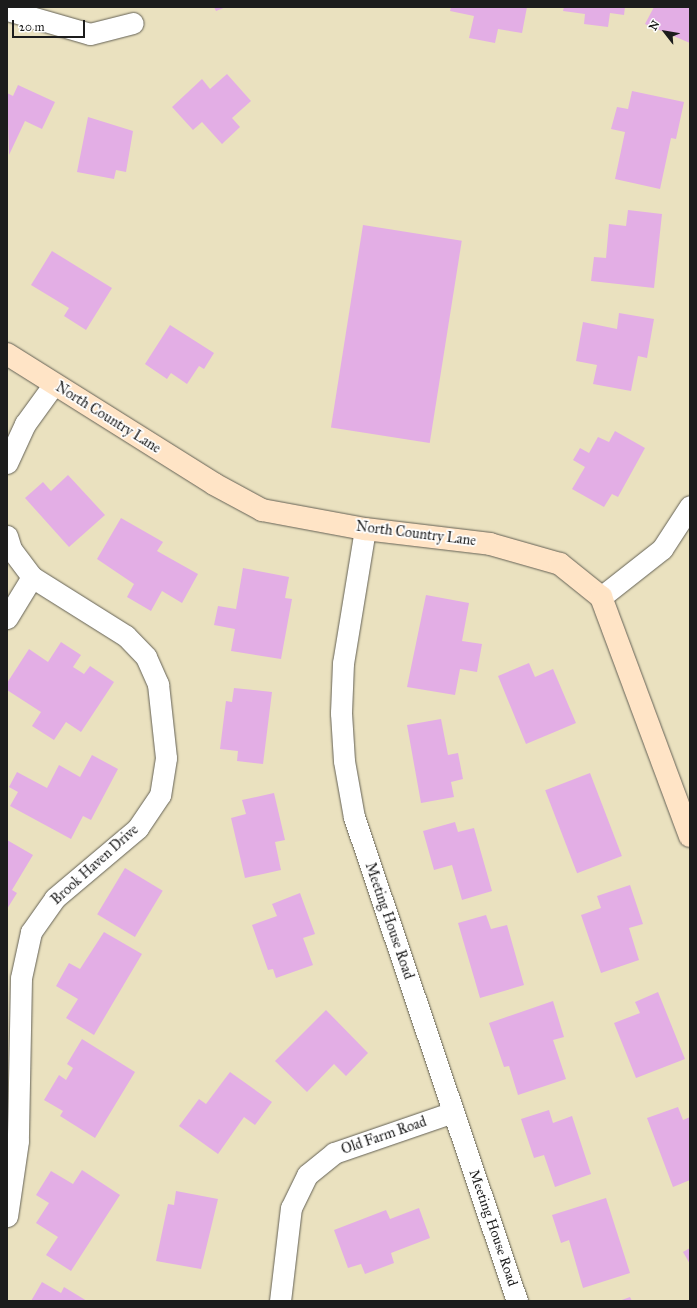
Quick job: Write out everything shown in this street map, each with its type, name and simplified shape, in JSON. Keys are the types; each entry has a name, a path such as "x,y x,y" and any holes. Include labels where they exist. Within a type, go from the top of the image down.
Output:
{"street":[{"path":"7,10 90,34 133,23"},
{"name":"North Country Lane","path":"7,354 262,510 364,529 490,544 560,564 601,597"},
{"path":"7,463 25,424 54,384"},
{"path":"690,506 662,549 601,597 690,836"},
{"name":"Meeting House Road","path":"364,529 344,663 341,713 344,761 354,817 517,1301"},
{"name":"Brook Haven Drive","path":"7,536 11,549 32,577 126,636 146,657 158,684 166,758 160,795 138,828 55,898 31,932 21,978 18,1141 7,1216"},
{"path":"7,618 32,577"},
{"name":"Old Farm Road","path":"280,1301 291,1208 307,1175 334,1153 453,1112"}],"building":[{"path":"214,7 226,7 216,11"},
{"path":"451,7 527,7 522,33 498,29 495,43 469,38 474,16 450,11"},
{"path":"564,7 625,7 624,15 610,13 608,27 584,24 585,14 563,11"},
{"path":"654,7 690,7 690,43 645,24"},
{"path":"227,74 251,101 232,118 240,127 222,144 202,122 193,130 172,107 202,79 210,89"},
{"path":"18,85 55,102 42,129 25,121 9,155 7,93 13,96"},
{"path":"632,91 684,102 676,139 671,138 660,189 615,179 625,132 611,129 617,107 628,109"},
{"path":"88,117 133,131 126,172 116,170 114,179 77,172"},
{"path":"628,210 662,214 654,288 591,281 594,257 606,258 609,224 626,226"},
{"path":"363,225 462,241 430,443 331,427"},
{"path":"52,251 112,288 86,330 64,316 69,308 31,285"},
{"path":"619,313 654,319 647,358 638,356 631,391 593,384 597,365 576,361 583,322 617,329"},
{"path":"170,325 214,353 204,369 199,366 187,384 171,373 167,379 145,364"},
{"path":"615,431 645,448 618,497 612,494 604,507 572,489 585,467 573,460 580,448 589,453 598,437 609,442"},
{"path":"68,475 105,515 69,547 25,498 43,482 51,491"},
{"path":"121,518 163,542 157,551 198,574 182,603 162,591 151,611 127,597 134,584 97,559"},
{"path":"243,568 289,577 285,598 292,599 281,659 231,651 235,629 214,625 218,606 236,609"},
{"path":"426,595 469,603 462,641 482,644 477,672 460,669 455,695 407,687"},
{"path":"61,642 81,655 73,667 84,674 90,666 114,682 81,732 66,722 54,740 32,726 41,712 7,690 7,683 29,649 48,662"},
{"path":"529,663 535,677 553,669 576,723 526,744 498,676"},
{"path":"234,688 272,692 263,764 237,761 238,751 220,749 226,701 232,702"},
{"path":"441,719 448,755 458,753 463,779 451,782 454,797 421,803 407,725"},
{"path":"92,755 118,769 91,820 83,816 71,839 10,806 18,792 9,787 17,772 47,788 59,765 80,777"},
{"path":"590,773 622,856 577,873 545,790"},
{"path":"274,793 285,840 275,842 281,870 245,878 231,818 246,814 242,800"},
{"path":"455,822 458,832 474,828 492,891 462,900 452,865 434,870 423,831"},
{"path":"7,840 33,855 12,890 17,893 7,909"},
{"path":"125,868 163,891 135,937 97,914"},
{"path":"630,885 643,924 629,928 639,960 601,973 581,915 601,908 597,896"},
{"path":"300,893 315,934 303,938 313,965 276,978 273,969 268,970 252,925 277,916 272,904"},
{"path":"486,915 491,929 507,925 524,985 480,998 458,923"},
{"path":"104,932 142,954 94,1035 66,1018 78,999 56,986 69,963 80,969"},
{"path":"658,992 685,1059 636,1078 614,1023 640,1013 635,1002"},
{"path":"553,1001 564,1037 553,1040 566,1079 518,1095 509,1066 504,1067 489,1023"},
{"path":"326,1010 368,1053 346,1076 334,1064 307,1092 275,1061"},
{"path":"82,1039 135,1072 95,1138 60,1116 63,1111 44,1100 59,1075 66,1080 73,1068 67,1064"},
{"path":"230,1072 272,1102 255,1125 244,1117 218,1154 179,1126 199,1099 206,1104"},
{"path":"678,1107 683,1120 690,1117 690,1180 673,1187 647,1118"},
{"path":"549,1110 553,1123 572,1116 591,1174 555,1187 544,1155 534,1158 521,1119"},
{"path":"82,1170 120,1195 71,1271 46,1255 58,1237 36,1223 49,1203 36,1195 51,1171 73,1184"},
{"path":"176,1191 218,1199 201,1269 156,1261 168,1204 174,1205"},
{"path":"606,1198 630,1273 583,1288 569,1240 561,1243 552,1215"},
{"path":"419,1208 430,1238 391,1253 394,1263 365,1274 361,1264 348,1268 334,1230 386,1210 390,1219"},
{"path":"690,1248 690,1264 683,1252"},
{"path":"42,1282 61,1293 64,1287 87,1301 31,1301"},
{"path":"630,1297 632,1301 619,1301"}]}
